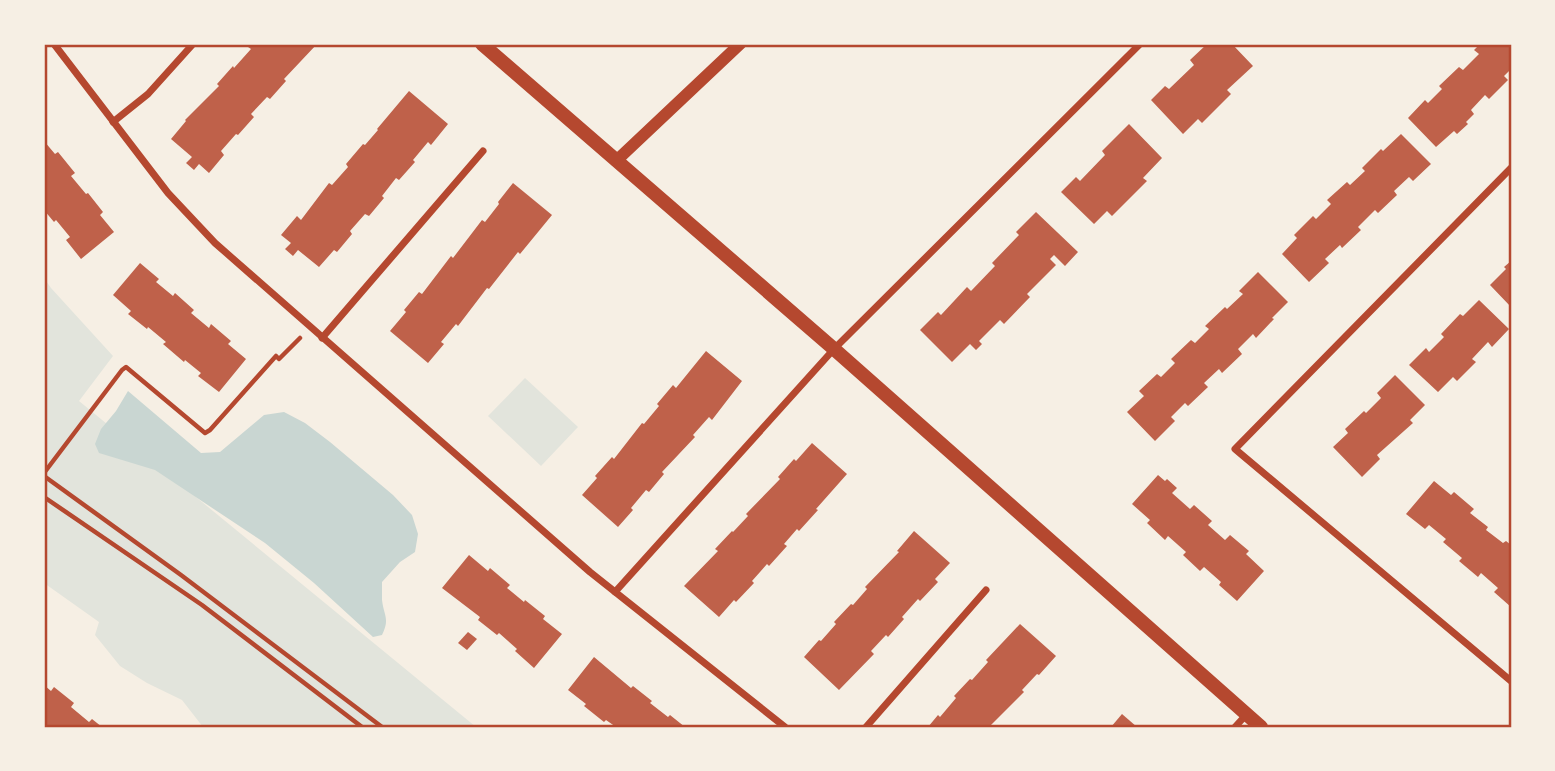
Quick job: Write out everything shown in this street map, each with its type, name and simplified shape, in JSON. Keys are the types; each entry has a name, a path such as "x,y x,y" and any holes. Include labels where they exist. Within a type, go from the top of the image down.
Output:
{"main road":[{"path":"482,44 834,349 1261,727"}],"street":[{"path":"54,44 168,193 215,243 615,592 785,727"},
{"path":"113,122 148,94 193,44"},
{"path":"616,161 740,44"},
{"path":"615,592 834,349 1140,44"},
{"path":"322,338 483,150"},
{"path":"1511,168 1235,449 1511,681"},
{"path":"866,727 986,590"},
{"path":"1236,727 1247,715"}],"path":[{"path":"310,327 279,359 276,356 205,433 126,367 44,474 382,727"},
{"path":"44,497 202,605 362,727"}],"shaded area":[{"path":"44,278 113,356 79,401 476,727 203,727 182,700 120,666 95,635 99,622 44,583"},
{"path":"525,378 578,427 541,466 488,416"},
{"path":"128,391 201,453 220,452 264,415 284,412 305,423 330,442 393,495 412,515 418,534 415,552 400,562 382,582 386,621 382,635 373,637 265,543 155,470 99,453 95,444 101,429"}],"building":[{"path":"250,44 317,44 284,79 286,81 270,99 267,97 251,114 254,117 221,151 224,155 209,173 199,164 194,170 186,163 192,157 171,139 185,120 219,86 217,84 233,66 234,68 251,49 248,47"},
{"path":"1207,44 1232,44 1253,66 1227,90 1231,94 1202,123 1198,119 1183,134 1151,100 1165,86 1169,89 1194,65 1190,60"},
{"path":"1480,44 1511,44 1511,69 1504,76 1508,80 1489,99 1485,95 1471,110 1474,114 1466,122 1468,124 1457,134 1454,131 1436,147 1408,118 1425,100 1428,103 1442,89 1439,86 1459,67 1463,70 1479,54 1474,50"},
{"path":"409,91 448,124 431,145 428,142 399,180 396,178 369,216 365,214 350,231 352,234 337,252 334,250 319,267 298,250 293,256 285,249 291,243 281,235 297,216 301,220 329,183 332,185 348,167 346,164"},
{"path":"1129,124 1162,158 1143,178 1147,181 1112,216 1107,211 1094,224 1061,192 1076,177 1080,181 1105,155 1102,151"},
{"path":"1401,134 1431,164 1413,181 1409,177 1394,191 1397,195 1378,213 1375,210 1358,227 1361,230 1325,259 1329,263 1309,282 1282,254 1297,238 1294,235 1313,216 1316,219 1331,204 1327,200 1347,182 1350,185 1365,171 1362,168 1381,149 1383,151"},
{"path":"44,141 55,154 58,152 75,173 71,176 103,212 100,215 114,232 81,259 66,240 70,237 44,210"},
{"path":"513,183 552,215 489,289 487,288 458,326 456,324 428,363 390,331 419,292 422,294 482,220 485,222"},
{"path":"1036,212 1078,252 1065,266 1054,255 1050,259 1056,265 1027,294 1030,297 1004,324 1000,320 979,341 982,344 976,350 970,344 952,362 920,330 938,312 941,315 967,287 971,291 995,266 992,263 1019,235 1016,232"},
{"path":"1511,261 1511,307 1490,285"},
{"path":"140,263 159,279 156,282 173,296 175,293 194,310 191,313 209,328 211,324 231,341 228,344 246,359 219,392 198,376 201,373 163,344 166,342 128,314 131,311 113,295"},
{"path":"1258,272 1288,302 1256,338 1253,334 1238,349 1242,354 1222,373 1219,369 1204,383 1208,387 1188,406 1185,403 1171,417 1175,421 1155,441 1127,412 1144,396 1139,391 1157,374 1161,377 1175,363 1171,359 1191,340 1195,343 1209,329 1205,326 1243,294 1239,291"},
{"path":"1479,300 1509,329 1492,347 1488,342 1472,359 1476,362 1457,381 1453,377 1438,392 1409,365 1426,348 1429,352 1444,337 1441,334 1460,314 1463,316"},
{"path":"706,351 742,381 712,420 709,417 693,435 695,437 662,472 664,474 649,492 646,490 618,527 582,495 597,478 595,476 612,457 614,459 659,406 657,404 673,385 676,388"},
{"path":"1395,375 1425,405 1410,420 1413,423 1377,455 1380,459 1362,477 1333,447 1348,433 1345,429 1381,398 1377,393"},
{"path":"812,443 847,474 816,509 818,510 784,544 787,546 752,581 754,583 719,617 684,586 718,551 715,549 748,516 746,514 780,479 778,477 794,459 796,461"},
{"path":"1158,475 1177,488 1172,493 1190,509 1194,505 1212,521 1208,525 1225,540 1230,535 1249,551 1246,554 1264,571 1237,601 1204,567 1200,571 1183,555 1186,552 1168,536 1165,540 1147,523 1150,520 1132,504"},
{"path":"1434,481 1451,495 1454,492 1474,509 1470,513 1488,527 1486,530 1503,543 1506,541 1511,545 1511,607 1494,592 1498,588 1481,573 1478,577 1459,561 1462,558 1443,542 1446,539 1429,525 1425,529 1406,514"},
{"path":"914,531 950,563 935,579 938,582 920,601 918,599 888,637 886,635 871,651 874,654 839,690 804,657 867,589 865,587 899,552 897,551"},
{"path":"469,555 488,571 490,568 510,585 507,588 545,616 543,619 562,634 534,668 499,633 497,635 478,620 480,617 442,588"},
{"path":"1020,624 1056,656 1022,690 1024,692 989,727 928,727 938,715 940,717 956,698 954,696 972,680 988,662 986,660"},
{"path":"468,632 477,639 467,650 458,643"},
{"path":"594,657 631,688 633,686 652,701 650,703 668,717 670,715 685,727 616,727 606,720 604,722 568,690"},
{"path":"44,685 51,691 54,687 74,703 71,707 89,722 92,719 102,727 44,727"},
{"path":"1122,714 1137,727 1111,727"}]}
